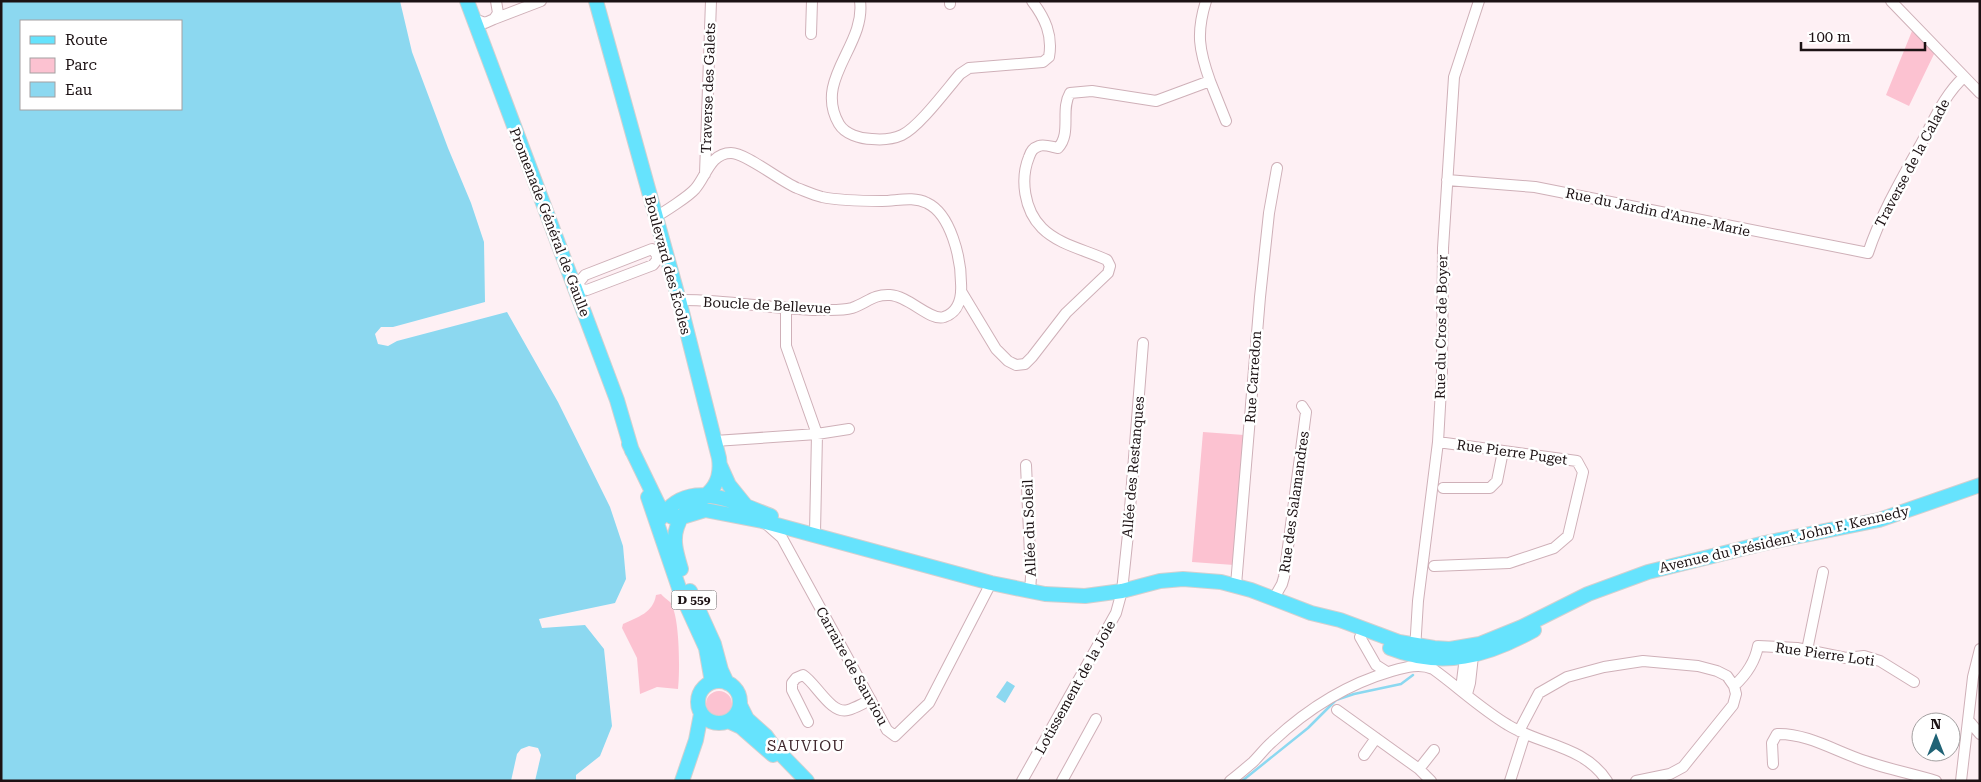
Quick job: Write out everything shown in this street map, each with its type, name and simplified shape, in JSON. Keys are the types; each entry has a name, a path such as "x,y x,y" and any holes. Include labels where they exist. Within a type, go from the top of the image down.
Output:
{"main road":[{"name":"Promenade Général de Gaulle","path":"467,1 617,400 629,444 658,504 660,518"},
{"name":"Boulevard des Écoles","path":"596,1 655,217 661,253 678,300 720,465 729,485 746,507"},
{"path":"660,518 682,517 708,494 715,483 720,465"},
{"name":"Avenue du Président John F. Kennedy","path":"708,494 830,539 1030,592 1085,596 1160,581 1183,579 1202,579 1236,585 1311,613 1360,637 1442,658 1508,644 1591,599 1604,589 1648,572 1765,543 1879,520 1964,490 1980,487"},
{"path":"660,518 669,508 686,498 698,494 708,494"},
{"name":"Avenue du Président John F. Kennedy","path":"682,517 706,510 762,521 787,533 830,539"},
{"name":"D 559","path":"682,517 676,528 675,546 677,555 687,586 714,644 727,683"},
{"name":"D 559","path":"660,518 680,591 706,648 712,682"},
{"name":"Avenue du Président John F. Kennedy","path":"1311,613 1340,620 1415,651 1450,649 1472,652"},
{"path":"683,781 698,734 701,714 698,705 700,693 712,682 727,683 735,689 747,719 766,736 807,781"},
{"path":"683,781 709,733 734,716 740,705"},
{"path":"701,714 709,721 723,722 740,727 749,733 800,781"}],"street":[{"path":"494,19 498,13 496,1"},
{"path":"474,19 485,23 541,1"},
{"name":"Traverse des Galets","path":"704,175 711,1"},
{"path":"811,34 812,1"},
{"path":"860,1 861,10 858,27 833,82 832,113 841,129 856,137 870,139 884,139 902,135 914,126 960,74 969,68 1043,62 1049,57 1050,38 1045,20 1032,1"},
{"path":"1206,1 1199,29 1199,44 1210,82 1226,121"},
{"name":"Rue du Cros de Boyer","path":"1415,651 1418,601 1438,442 1442,371 1443,248 1454,77 1479,1"},
{"path":"1891,1 1980,94"},
{"name":"Traverse de la Calade","path":"1868,254 1884,213 1914,156 1949,93 1964,77"},
{"path":"961,291 996,349 1008,361 1016,365 1025,364 1066,313 1108,273 1110,266 1107,260 1049,234 1040,226 1026,196 1023,177 1032,150 1040,145 1058,148 1063,142 1065,101 1070,93 1092,91 1156,101 1210,82"},
{"name":"Boucle de Bellevue","path":"655,217 695,190 714,160 722,155 731,153 741,156 793,186 821,197 876,201 911,199 927,202 933,206 946,224 955,243 960,260 961,291 958,305 954,311 942,318 935,318 908,300 892,295 875,296 851,308 829,310 725,301 678,300"},
{"name":"Rue Carredon","path":"1236,585 1260,297 1276,168"},
{"name":"Rue du Jardin d'Anne-Marie","path":"1447,180 1535,187 1868,254"},
{"path":"652,249 661,253 653,265 587,290 575,287 585,275 652,249"},
{"path":"786,307 786,346 817,434 815,533"},
{"name":"Allée des Restanques","path":"1122,590 1143,343"},
{"name":"Rue des Salamandres","path":"1279,600 1285,591 1282,584 1306,412 1302,406"},
{"path":"715,441 817,434 849,429"},
{"name":"Rue Pierre Puget","path":"1434,566 1509,563 1554,548 1568,536 1583,472 1577,461 1438,442"},
{"path":"1443,488 1490,488 1497,481 1503,451"},
{"name":"Allée du Soleil","path":"1026,464 1031,573 1030,592"},
{"name":"Carraire de Sauviou","path":"787,533 870,700 886,730 894,736 929,702 991,583"},
{"path":"1807,650 1824,572"},
{"name":"Lotissement de la Joie","path":"1022,781 1116,612 1122,590"},
{"path":"1360,637 1376,665 1387,672"},
{"name":"Rue Pierre Loti","path":"1734,686 1745,676 1758,646 1781,646 1846,658 1864,656 1880,661 1914,682"},
{"path":"1961,781 1973,677 1980,649"},
{"path":"1464,692 1472,652"},
{"path":"1510,781 1522,732 1539,693 1567,678 1604,666 1643,661 1698,666 1727,676 1734,686 1736,694 1733,705 1683,767 1670,774 1636,781"},
{"path":"1230,781 1298,719 1334,695 1348,687 1387,672 1416,665 1428,666 1500,720 1522,732 1579,754 1596,767 1607,781"},
{"path":"808,722 792,690 792,683 796,678 803,675 839,710 847,711 870,700"},
{"path":"1337,710 1419,769 1431,781"},
{"path":"1062,781 1096,719"},
{"path":"1968,721 1980,734"},
{"path":"1773,764 1772,742 1777,734 1786,734 1809,740 1865,761 1936,781"},
{"path":"1364,755 1376,738"},
{"path":"1419,769 1434,750"}],"green space":[{"path":"1912,31 1935,52 1909,106 1886,95"},
{"path":"1203,432 1244,435 1234,565 1192,562"},
{"path":"661,594 670,602 676,619 679,657 678,689 657,687 640,694 637,658 622,628 623,624 648,610 652,606 656,595"},
{"path":"719,691 729,694 732,704 729,714 719,717 709,714 706,704 709,694"}],"water":[{"path":"1,1 400,1 412,52 471,203 484,242 485,302 393,327 381,327 375,334 378,344 388,346 397,341 507,312 558,402 610,507 623,546 626,579 615,603 539,619 542,628 585,625 604,649 612,726 600,756 576,775 576,781 1,781"},
{"path":"1007,681 1015,686 1005,703 996,697"}],"pier":[{"path":"529,746 538,748 541,755 535,781 511,781 517,754 521,749"}],"waterway":[{"path":"1242,781 1308,728 1336,700 1354,694 1401,684 1413,675"}],"district":[{"name":"SAUVIOU","path":"806,746"}]}
